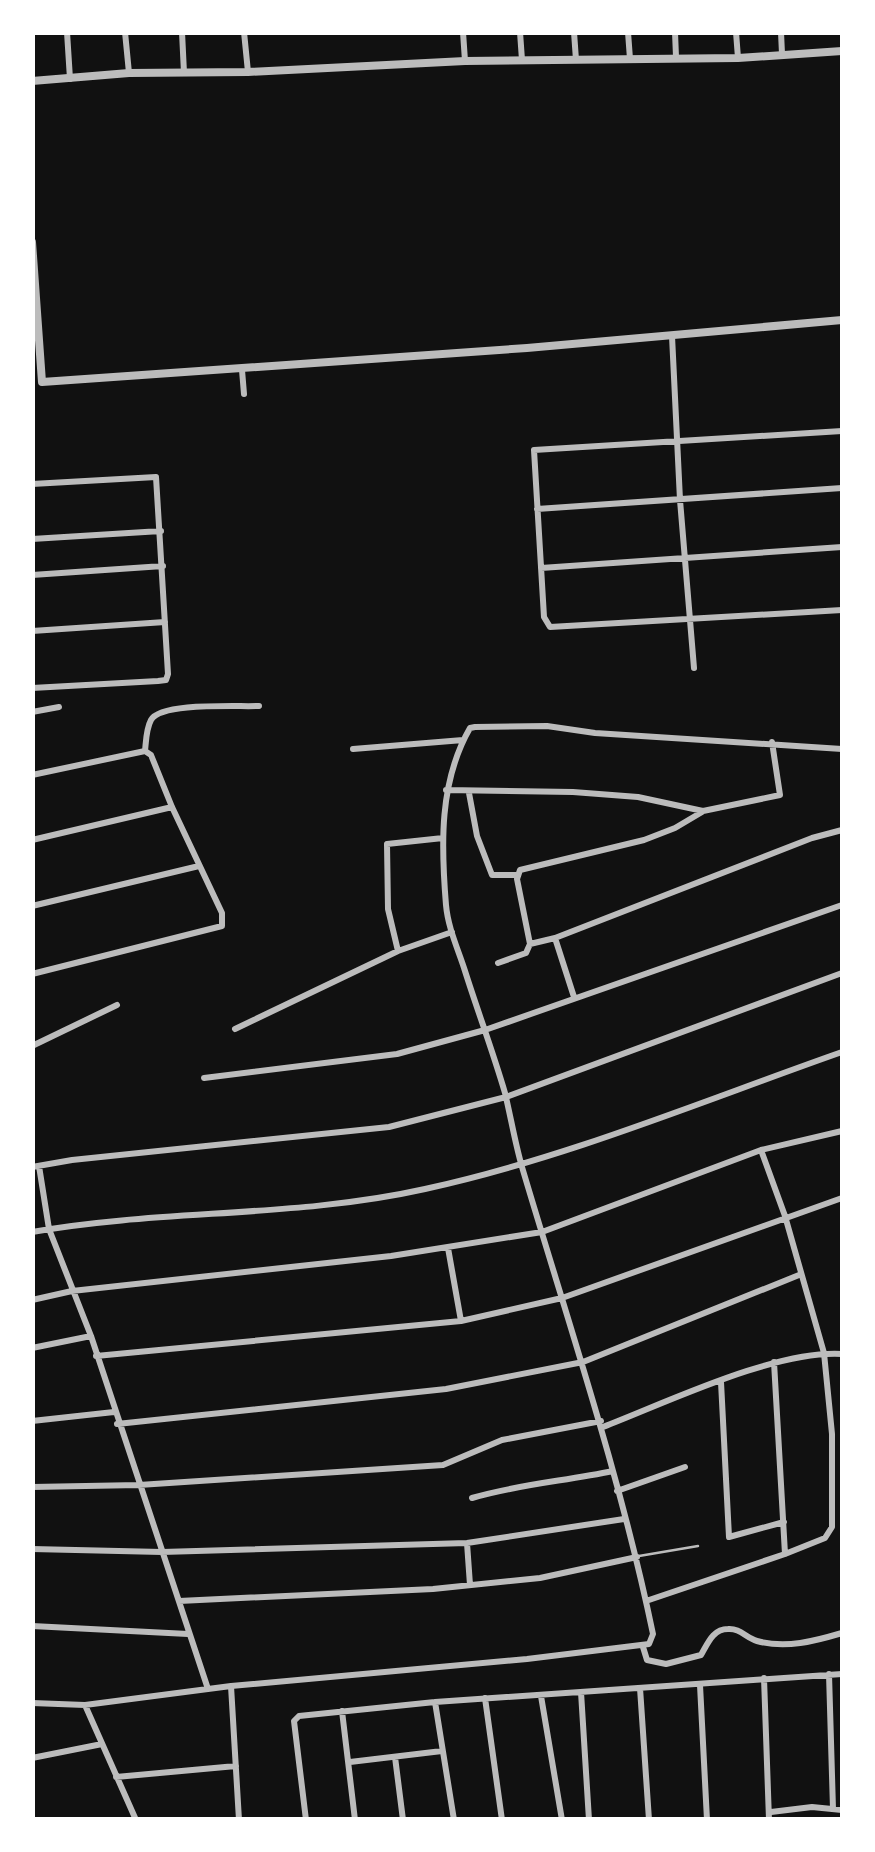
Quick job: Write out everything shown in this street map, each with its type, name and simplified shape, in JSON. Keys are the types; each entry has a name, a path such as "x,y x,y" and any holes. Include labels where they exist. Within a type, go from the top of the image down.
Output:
{"street":[{"path":"66,32 70,78"},
{"path":"125,32 129,73"},
{"path":"182,32 184,73"},
{"path":"244,32 248,72"},
{"path":"463,32 465,60"},
{"path":"520,32 522,60"},
{"path":"574,32 576,60"},
{"path":"628,32 630,59"},
{"path":"675,32 676,56"},
{"path":"736,32 738,58"},
{"path":"781,32 782,54"},
{"path":"32,81 129,73 248,72 465,60 738,58 842,51"},
{"path":"32,242 37,382 242,370 842,320"},
{"path":"672,336 694,668"},
{"path":"242,370 244,394"},
{"path":"842,431 534,450 544,617 550,627 842,610"},
{"path":"32,484 156,477 168,674 166,680 32,688"},
{"path":"537,509 842,488"},
{"path":"32,539 161,531"},
{"path":"542,568 842,547"},
{"path":"32,575 163,566"},
{"path":"32,631 166,622"},
{"path":"146,751 151,720 158,712 173,708 259,706"},
{"path":"32,712 59,708"},
{"path":"32,1703 85,1705 231,1686 649,1644 653,1634 637,1557 602,1424 522,1164 506,1097 452,932 446,906 443,838 446,790 464,740 470,728 475,727 546,726 595,734 842,748"},
{"path":"353,749 464,740"},
{"path":"498,963 528,952 530,944 517,876 524,867 644,840 703,811 780,795 772,742"},
{"path":"32,775 146,751 151,754 224,920 217,930 32,974"},
{"path":"446,790 573,792 638,798 703,811"},
{"path":"469,793 477,836 492,875 517,876"},
{"path":"32,840 172,808"},
{"path":"530,944 556,938 812,838 842,830"},
{"path":"398,952 388,910 387,844 443,838"},
{"path":"32,906 199,866"},
{"path":"204,1078 378,1057 485,1030 842,905"},
{"path":"234,1029 398,952 452,932"},
{"path":"556,938 574,997"},
{"path":"208,1689 117,1424 91,1336 49,1229 36,1167 96,1157 362,1132 506,1097 842,973"},
{"path":"32,1046 116,1005"},
{"path":"32,1232 341,1204 424,1190 522,1164 842,1052"},
{"path":"32,1300 448,1248 542,1232 761,1150 842,1131"},
{"path":"646,1601 785,1554 825,1538 832,1527 832,1434 824,1353 761,1150"},
{"path":"96,1356 462,1322 562,1298 842,1198"},
{"path":"448,1248 462,1322"},
{"path":"117,1424 446,1389 584,1362 799,1275"},
{"path":"32,1348 91,1336"},
{"path":"32,1487 139,1485 443,1465 502,1440 602,1424 774,1362 824,1353 842,1354"},
{"path":"774,1362 785,1554"},
{"path":"722,1382 729,1538 784,1522"},
{"path":"32,1421 114,1412"},
{"path":"618,1492 685,1466"},
{"path":"472,1498 510,1486 572,1480 614,1470"},
{"path":"32,1549 162,1552 467,1543 624,1519"},
{"path":"467,1543 470,1586"},
{"path":"180,1600 470,1586 540,1578 637,1557"},
{"path":"32,1626 188,1634"},
{"path":"643,1647 647,1660 666,1664 701,1655 714,1633 726,1628 757,1641 802,1644 842,1633"},
{"path":"829,1674 833,1809"},
{"path":"306,1820 294,1718 435,1702 842,1674"},
{"path":"764,1678 770,1816 812,1807 842,1810"},
{"path":"700,1684 707,1820"},
{"path":"231,1686 239,1820"},
{"path":"640,1688 649,1820"},
{"path":"581,1692 589,1820"},
{"path":"541,1696 562,1820"},
{"path":"485,1698 502,1820"},
{"path":"435,1702 454,1820"},
{"path":"85,1705 136,1820"},
{"path":"342,1711 355,1820"},
{"path":"32,1758 102,1744"},
{"path":"350,1762 442,1751"},
{"path":"395,1757 403,1820"},
{"path":"116,1777 236,1766"}],"lane":[{"path":"637,1557 698,1546"}]}
